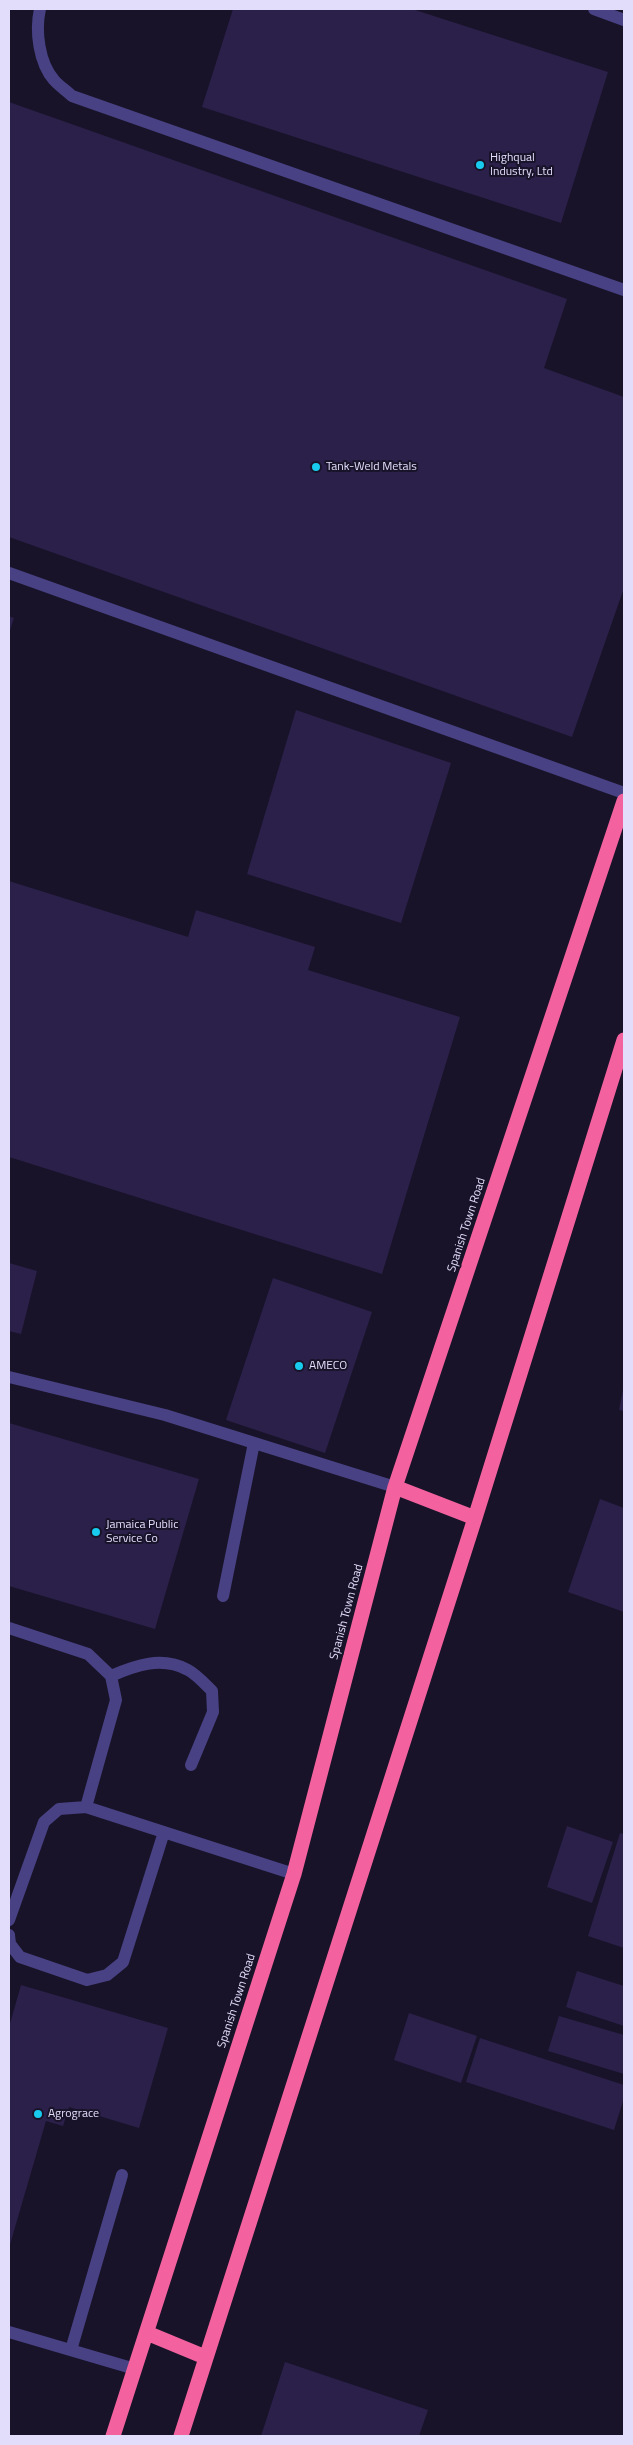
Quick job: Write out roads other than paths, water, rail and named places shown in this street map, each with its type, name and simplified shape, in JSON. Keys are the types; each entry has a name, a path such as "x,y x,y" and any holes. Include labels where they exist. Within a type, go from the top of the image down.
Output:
{"highway":[{"name":"Spanish Town Road","path":"113,2436 294,1874 395,1486 624,801"},
{"path":"181,2436 475,1518 624,1040"},
{"path":"395,1486 475,1518"},
{"path":"147,2333 205,2357"}],"lane":[{"path":"40,9 38,21 42,55 54,80 72,96 624,290"},
{"path":"594,9 624,20"},
{"path":"9,573 624,793"},
{"path":"9,1377 165,1415 395,1486"},
{"path":"223,1596 254,1443"},
{"path":"9,1628 88,1654 111,1676 116,1700 86,1807"},
{"path":"111,1676 135,1666 163,1662 188,1670 212,1690 213,1712 191,1765"},
{"path":"9,1920 44,1822 59,1809 86,1807 294,1874"},
{"path":"9,1935 10,1944 20,1957 87,1980 107,1975 124,1962 164,1832"},
{"path":"71,2350 122,2175"},
{"path":"9,2332 135,2369"}],"place":[{"name":"Highqual Industry, Ltd","path":"480,165"},
{"name":"Tank-Weld Metals","path":"316,467"},
{"name":"AMECO","path":"299,1366"},
{"name":"Jamaica Public Service Co","path":"96,1532"},
{"name":"Agrograce","path":"38,2114"}]}
